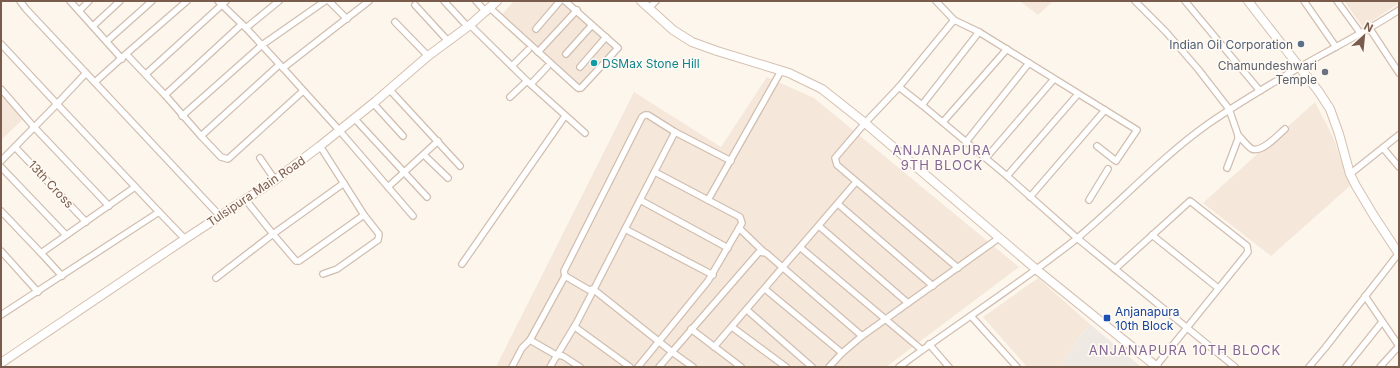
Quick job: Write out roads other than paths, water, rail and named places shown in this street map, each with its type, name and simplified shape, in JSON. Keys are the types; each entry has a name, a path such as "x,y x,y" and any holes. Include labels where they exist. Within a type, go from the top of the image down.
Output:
{"street":[{"path":"20,1 220,216"},
{"path":"70,1 122,59"},
{"path":"79,10 89,1"},
{"path":"92,26 120,1"},
{"path":"107,41 152,1"},
{"path":"95,82 187,1"},
{"path":"165,95 244,26 279,1"},
{"path":"182,116 262,45 325,1"},
{"path":"329,1 347,19"},
{"path":"201,136 281,66 347,19 369,1"},
{"path":"444,1 565,116 585,133"},
{"path":"476,1 538,52 578,88 581,88 618,49 577,10 565,1"},
{"name":"Tulsipura Main Road","path":"1,363 185,238 275,180 320,146 428,56 469,26 497,1"},
{"path":"536,29 560,1"},
{"path":"641,1 673,30 692,42 789,73 822,89 865,123 1037,270 1156,366 1248,252 1247,246 1190,201 1115,269"},
{"path":"649,8 656,1"},
{"path":"936,1 954,20 979,32 1137,130 1116,161 1096,146"},
{"path":"1135,1 1166,32 1198,68 1229,109 1238,139 1226,168"},
{"path":"1185,1 1260,91"},
{"path":"1248,1 1319,92 1330,109 1339,134 1350,174 1366,204 1399,254 1309,367"},
{"path":"1304,1 1336,47"},
{"path":"1337,1 1361,34"},
{"path":"146,74 222,2 339,130 413,216"},
{"path":"415,5 448,42"},
{"path":"538,52 577,10"},
{"path":"899,367 1037,270 1077,238 1180,146 1229,109 1300,67 1370,29 1399,10"},
{"path":"954,20 899,87 835,158 837,165 856,182 958,268"},
{"path":"395,22 428,56"},
{"path":"566,54 592,25"},
{"path":"1370,29 1397,65 1399,73"},
{"path":"922,105 979,32"},
{"path":"580,67 606,37"},
{"path":"1,44 56,104 185,238"},
{"path":"943,122 1006,49"},
{"path":"512,66 528,50"},
{"path":"126,54 221,157 228,159 303,91"},
{"path":"966,142 1029,63"},
{"path":"510,97 547,67"},
{"path":"708,200 781,71"},
{"path":"1,161 86,73"},
{"path":"986,158 1054,79"},
{"path":"899,87 986,158 1077,238 1235,367"},
{"path":"1,89 34,127 108,206"},
{"path":"389,89 460,166"},
{"path":"1007,176 1078,94"},
{"path":"373,103 403,136"},
{"path":"1030,197 1105,110"},
{"path":"512,367 522,348 530,340 565,276 564,271 642,117 648,115 675,132 731,161"},
{"path":"462,264 565,116"},
{"path":"354,118 427,197"},
{"path":"1238,135 1252,148 1258,150 1270,143 1285,129"},
{"path":"550,367 556,355 575,327 675,132"},
{"path":"1350,174 1399,136"},
{"path":"388,187 438,142"},
{"path":"320,146 364,215 379,234 378,240 337,269 323,274"},
{"name":"13th Cross","path":"15,147 86,222"},
{"path":"1383,148 1399,167"},
{"path":"424,154 448,178"},
{"path":"260,158 275,180"},
{"path":"1,167 66,235"},
{"path":"1089,200 1108,169"},
{"path":"638,367 713,275 742,223 740,217 655,172"},
{"path":"714,347 784,268 856,182"},
{"path":"216,278 273,234 344,183"},
{"path":"41,253 135,187"},
{"path":"245,199 296,261 299,261 364,215"},
{"path":"640,200 728,248"},
{"path":"838,204 933,286"},
{"path":"2,312 38,292 159,212"},
{"path":"2,214 62,276"},
{"path":"819,226 908,303"},
{"path":"625,228 713,275"},
{"path":"739,228 764,252 862,336"},
{"path":"1152,235 1218,288"},
{"path":"829,367 842,353 885,318 933,286 999,238"},
{"path":"801,248 922,350"},
{"path":"1,251 38,292"},
{"path":"660,367 691,329 759,252 764,252"},
{"path":"565,276 589,290 594,289 659,342 693,367"},
{"path":"765,289 842,353"},
{"path":"1365,296 1399,346 1380,367"},
{"path":"747,310 812,367"},
{"path":"970,316 1017,367"},
{"path":"1346,367 1382,322"},
{"path":"575,327 630,367"},
{"path":"732,327 786,367"},
{"path":"691,329 741,367"},
{"path":"530,340 556,355 563,356 580,367"},
{"path":"930,344 949,367"}],"place":[{"name":"Indian Oil Corporation","path":"1301,44"},
{"name":"DSMax Stone Hill","path":"594,63"},
{"name":"Chamundeshwari Temple","path":"1325,72"},
{"name":"Anjanapura 10th Block","path":"1107,318"}],"district":[{"name":"ANJANAPURA 9TH BLOCK","path":"942,158"},
{"name":"ANJANAPURA 10TH BLOCK","path":"1185,350"}]}
